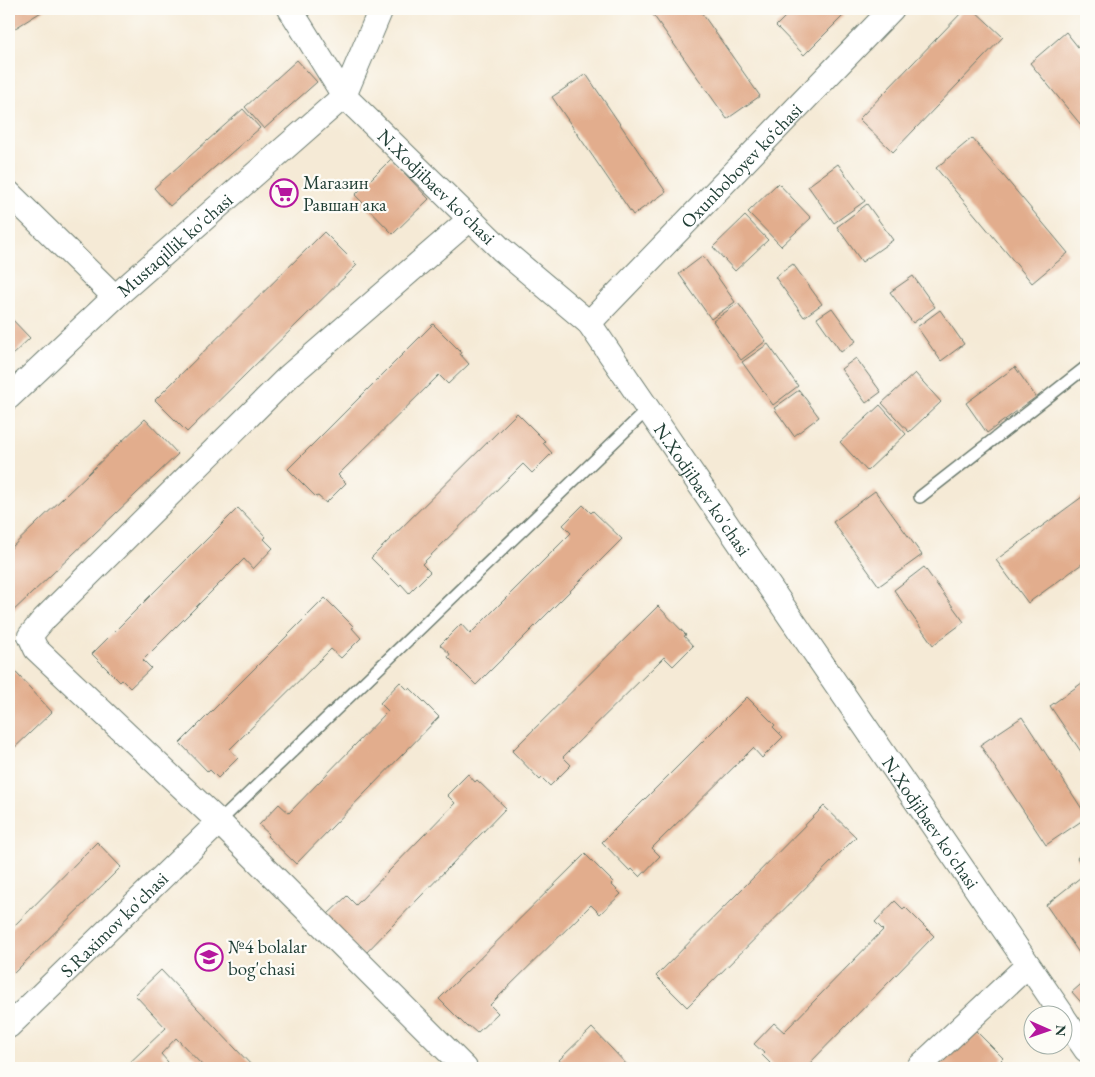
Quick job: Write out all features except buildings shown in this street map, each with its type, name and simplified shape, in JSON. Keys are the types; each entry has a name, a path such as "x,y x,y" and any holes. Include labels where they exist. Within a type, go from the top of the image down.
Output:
{"street":[{"name":"N.Xodjibaev ko'chasi","path":"290,9 344,96 501,249 589,323 649,408 1055,1004"},
{"path":"344,96 381,9"},
{"name":"Oxunboboyev ko‘chasi","path":"589,323 892,9"},
{"name":"Mustaqillik ko'chasi","path":"9,397 115,297 344,96"},
{"path":"9,193 115,297"},
{"path":"465,1068 219,822 36,649 30,636 44,618 289,376 470,219"},
{"name":"S.Raximov ko'chasi","path":"9,1026 219,822"},
{"path":"918,1068 1028,965"},
{"name":"N.Xodjibaev ko'chasi","path":"1072,1030 1086,1050"}],"lane":[{"path":"920,497 1086,368"},
{"path":"219,822 649,408"}],"place":[{"name":"Магазин Равшан ака","path":"284,193"},
{"name":"№4 bolalar bog'chasi","path":"209,957"}]}
